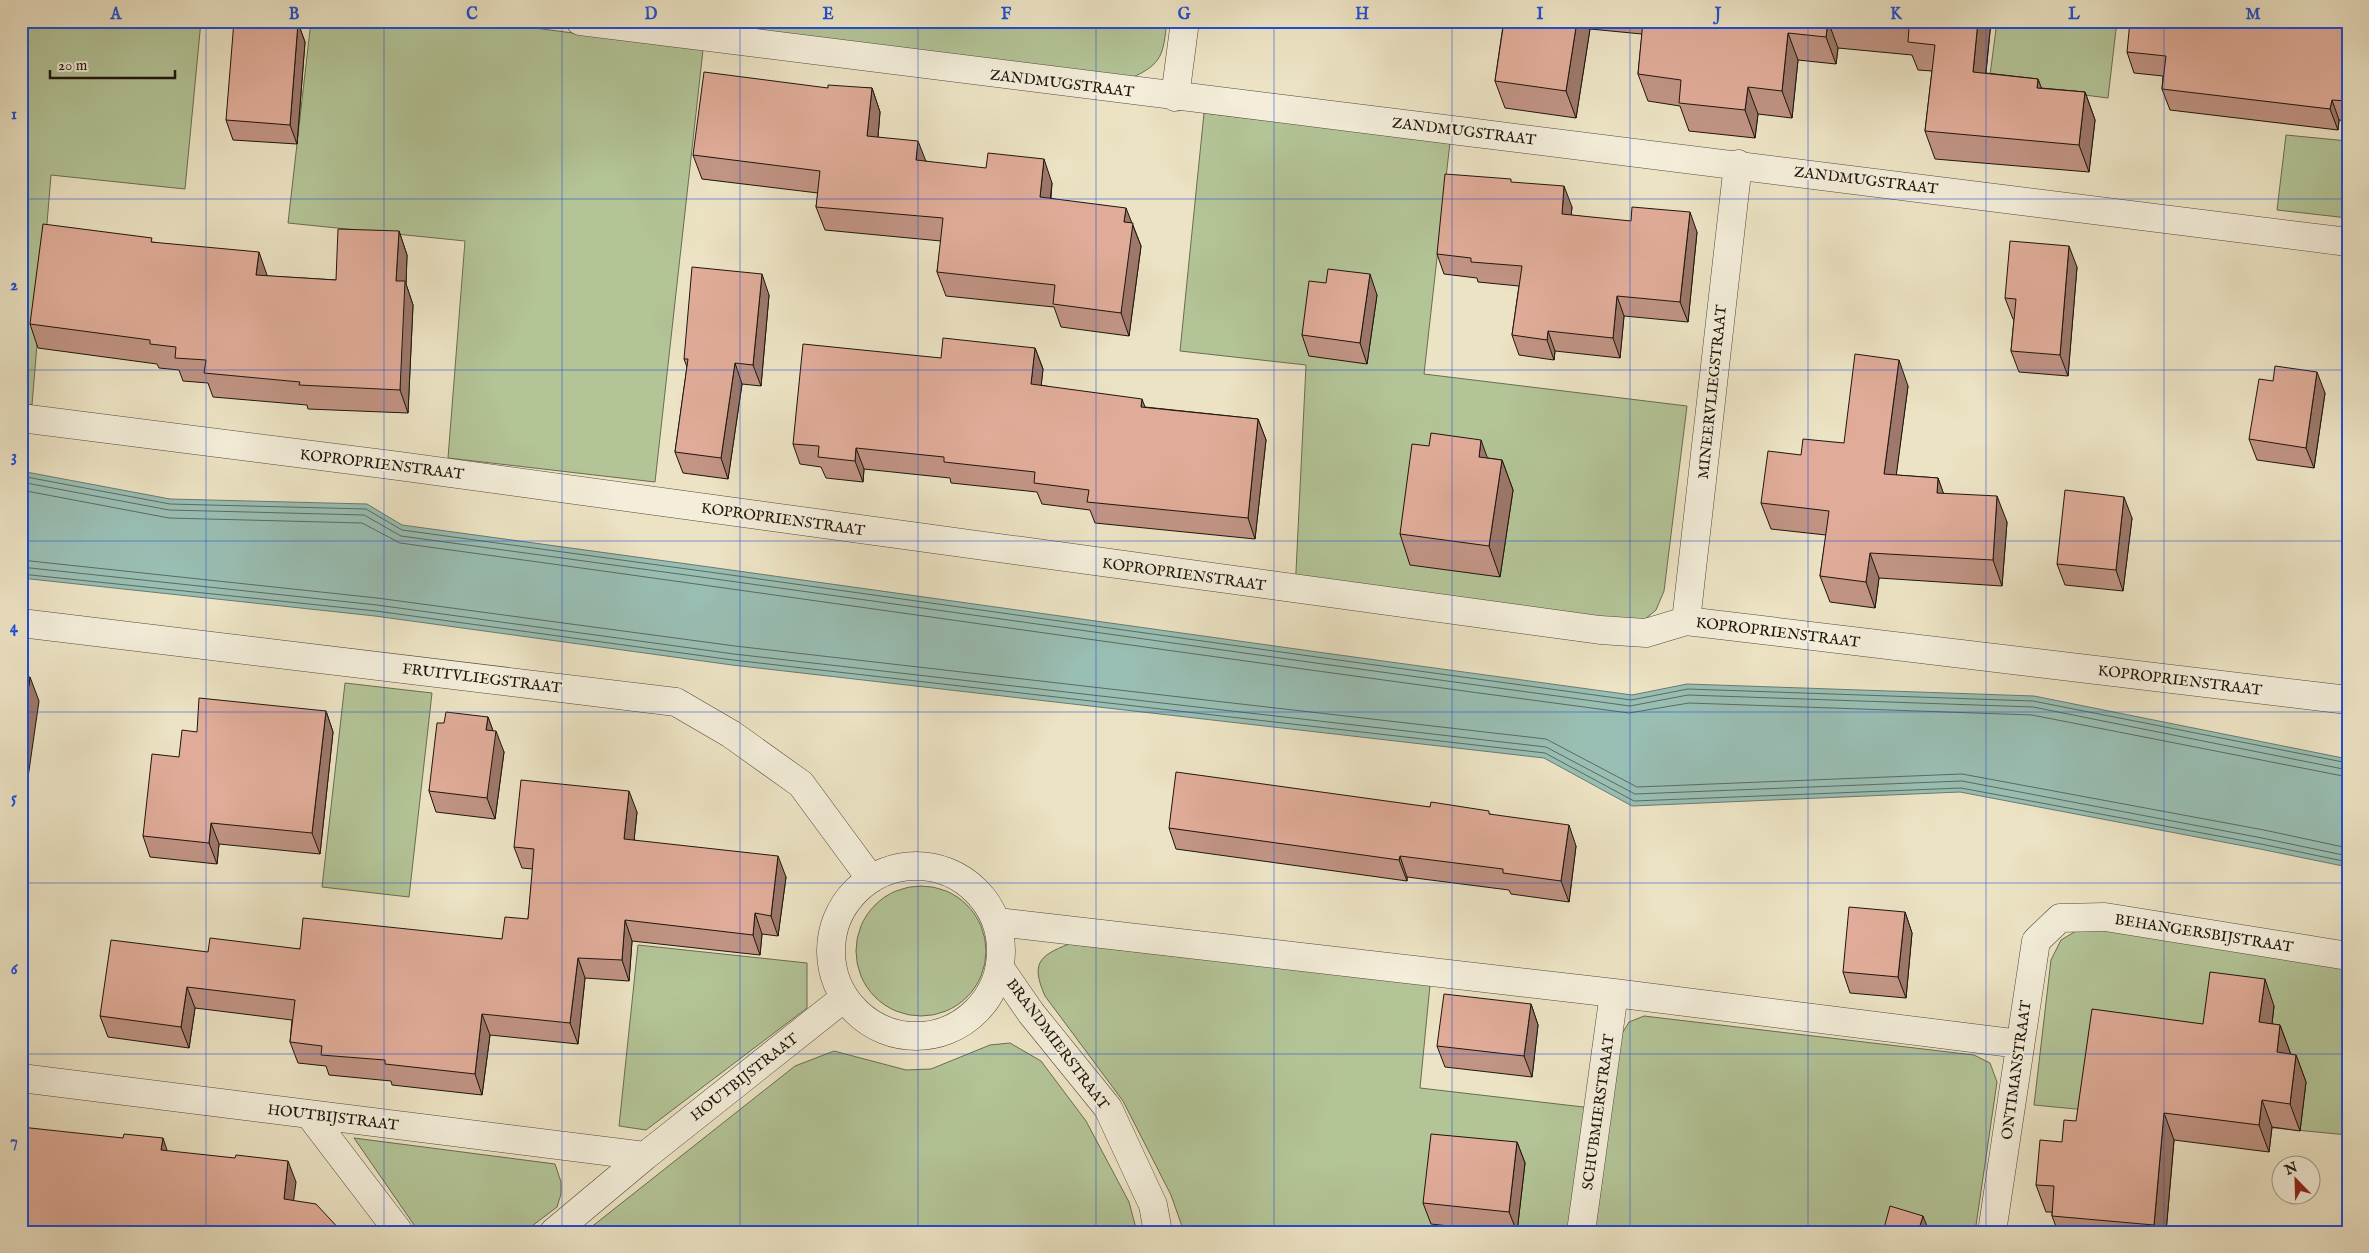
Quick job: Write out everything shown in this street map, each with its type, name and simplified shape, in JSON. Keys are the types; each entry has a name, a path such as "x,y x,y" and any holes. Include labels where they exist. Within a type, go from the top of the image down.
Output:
{"street":[{"name":"ZANDMUGSTRAAT","path":"580,21 1174,97 1738,164 2348,242"},
{"path":"1174,97 1186,21"},
{"name":"MINEERVLIEGSTRAAT","path":"1686,621 1738,164"},
{"name":"KOPROPRIENSTRAAT","path":"21,418 408,468 1600,630 1646,633 1686,621 2348,700"},
{"name":"FRUITVLIEGSTRAAT","path":"21,623 676,702 731,734 801,784 871,879"},
{"path":"920,866 944,871 967,882 985,900 997,922 1001,947 1000,968 990,995 970,1017 946,1031 926,1035 889,1033 863,1019 844,998 834,978 830,956 832,933 840,912 849,900 871,879 894,868 920,866"},
{"name":"BEHANGERSBIJSTRAAT","path":"2060,918 2104,917 2348,956"},
{"name":"ONTIMANSTRAAT","path":"1992,1232 2036,941 2060,918"},
{"path":"997,922 1614,993 2020,1044"},
{"name":"BRANDMIERSTRAAT","path":"1000,968 1031,1013 1108,1108 1153,1205 1158,1232"},
{"name":"SCHUBMIERSTRAAT","path":"1581,1232 1614,993"},
{"name":"HOUTBIJSTRAAT","path":"554,1232 645,1156 844,998"},
{"name":"HOUTBIJSTRAAT","path":"21,1078 645,1156"},
{"path":"309,1114 399,1232"}],"green space":[{"path":"21,21 201,21 185,189 51,175 32,405 21,403"},
{"path":"311,21 481,21 703,50 655,482 448,458 465,241 288,223"},
{"path":"664,21 1167,21 1160,57 1150,68 1131,78"},
{"path":"1997,21 2117,21 2108,98 1989,83"},
{"path":"1204,113 1450,142 1424,374 1687,406 1664,591 1656,610 1638,625 1295,592 1306,365 1180,351"},
{"path":"2286,135 2348,141 2348,218 2277,210"},
{"path":"345,683 432,693 409,897 322,887"},
{"path":"921,886 946,891 967,905 981,926 986,951 981,976 967,997 946,1011 921,1016 896,1011 875,997 861,976 856,951 861,926 875,905 896,891"},
{"path":"2081,928 2348,959 2348,1135 2034,1105 2051,960 2061,940"},
{"path":"1069,944 1430,985 1420,1088 1592,1108 1576,1232 1184,1232 1171,1195 1123,1101 1045,996 1038,976 1040,962 1058,948"},
{"path":"638,945 807,963 807,1008 646,1130 619,1126"},
{"path":"1644,1016 1974,1055 1990,1063 1997,1082 1975,1232 1595,1232 1620,1037 1629,1022"},
{"path":"1010,1043 1041,1061 1086,1121 1129,1202 1137,1232 778,1232 776,1228 769,1232 585,1232 795,1066 834,1051 906,1070 931,1069 990,1045"},
{"path":"354,1138 555,1164 561,1182 561,1194 557,1207 524,1232 419,1232"}],"water":[{"path":"21,471 170,499 367,504 402,525 1632,695 1687,684 2034,696 2348,759 2348,867 1960,792 1632,806 1544,758 732,665 375,616 21,578"}],"building":[{"path":"234,21 298,23 290,125 226,120"},
{"path":"1504,21 1577,21 1566,91 1495,81"},
{"path":"1643,21 1828,21 1826,37 1788,33 1782,91 1748,87 1745,110 1679,103 1681,80 1638,74"},
{"path":"1839,21 1978,21 1973,72 2038,79 2037,88 2085,92 2079,145 1925,131 1935,45 1908,42 1909,28"},
{"path":"2130,21 2348,21 2348,101 2332,100 2330,109 2162,89 2166,56 2127,52"},
{"path":"704,72 828,88 828,85 872,88 867,136 918,141 916,160 986,168 988,153 1044,159 1040,197 1126,208 1124,222 1133,223 1121,313 1053,304 1055,285 937,272 943,218 816,207 820,171 693,155"},
{"path":"1445,174 1511,179 1511,182 1564,186 1562,214 1631,221 1632,207 1690,212 1680,302 1617,296 1613,338 1548,331 1547,340 1512,335 1522,266 1471,262 1471,258 1437,254"},
{"path":"43,224 152,238 151,242 259,252 256,275 336,280 338,229 399,231 396,281 405,281 400,390 299,385 300,382 204,373 206,360 175,358 176,347 150,344 150,340 30,324"},
{"path":"2010,241 2069,246 2060,355 2011,351 2016,299 2005,298"},
{"path":"692,267 762,274 753,365 735,363 721,458 675,452 688,359 684,359"},
{"path":"1328,269 1370,274 1360,343 1302,335 1309,281 1326,283"},
{"path":"943,338 1035,348 1031,384 1142,399 1141,407 1258,419 1248,518 1087,502 1089,490 1034,483 1035,472 944,462 944,457 856,448 855,461 818,457 819,446 793,444 803,344 941,358"},
{"path":"1855,354 1899,360 1884,474 1938,478 1937,493 1997,496 1993,560 1870,553 1866,582 1820,576 1829,511 1761,503 1768,451 1801,455 1803,439 1844,443"},
{"path":"2275,366 2317,372 2306,448 2249,439 2259,379 2273,381"},
{"path":"1431,433 1481,440 1479,457 1502,460 1489,546 1400,534 1412,444 1429,446"},
{"path":"2065,490 2124,497 2116,570 2057,564"},
{"path":"21,676 30,677 21,740"},
{"path":"199,698 326,711 312,833 211,823 209,843 143,836 152,754 179,757 182,730 197,732"},
{"path":"446,712 488,717 486,730 496,731 487,798 429,791 437,723 444,723"},
{"path":"1176,772 1430,807 1431,802 1489,811 1489,814 1569,825 1561,881 1503,873 1503,869 1400,856 1399,860 1169,828"},
{"path":"521,780 629,791 624,839 778,856 771,916 755,913 753,935 625,920 622,960 578,958 570,1023 482,1014 475,1074 385,1064 385,1060 321,1055 322,1046 290,1042 295,1000 187,987 181,1027 100,1016 111,940 208,952 210,938 300,949 303,918 502,939 505,917 528,919 534,849 514,847"},
{"path":"1849,907 1905,912 1898,977 1843,972"},
{"path":"2210,972 2265,979 2259,1022 2280,1025 2277,1052 2296,1055 2290,1104 2262,1100 2259,1125 2164,1113 2154,1225 2052,1216 2054,1186 2036,1185 2040,1140 2062,1142 2064,1120 2076,1121 2092,1009 2203,1024"},
{"path":"1444,994 1531,1004 1524,1056 1437,1046"},
{"path":"21,1127 123,1138 124,1134 163,1138 161,1150 235,1158 236,1155 288,1161 284,1199 316,1204 342,1232 21,1232"},
{"path":"1431,1134 1517,1142 1509,1212 1423,1203"},
{"path":"1890,1206 1923,1216 1918,1232 1883,1232"}]}
